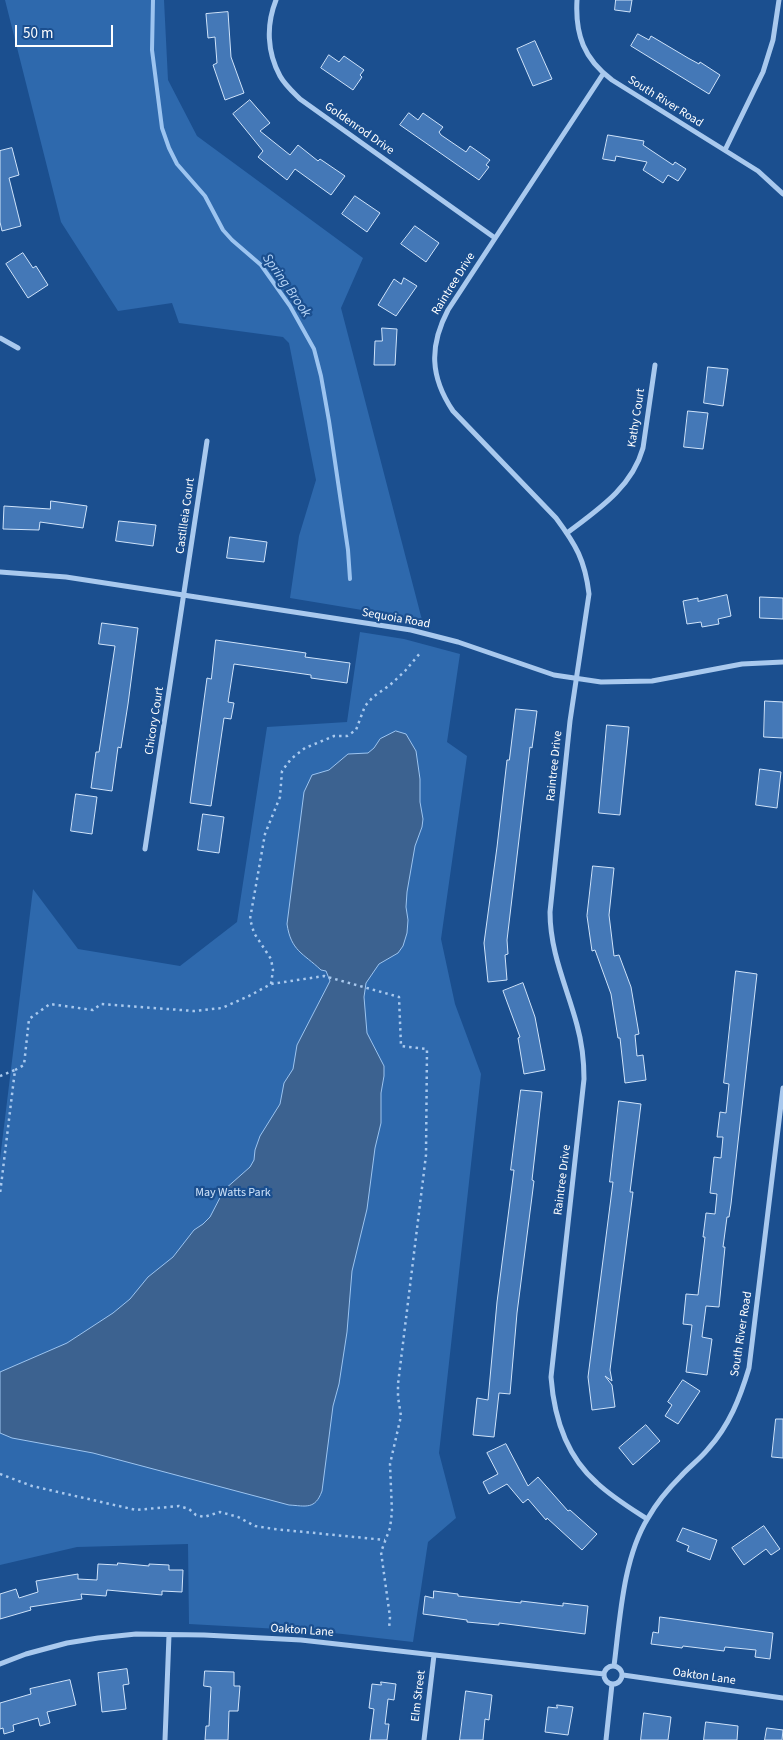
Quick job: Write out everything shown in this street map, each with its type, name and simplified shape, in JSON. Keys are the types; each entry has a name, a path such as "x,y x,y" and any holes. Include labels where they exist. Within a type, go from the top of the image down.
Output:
{"street":[{"name":"Goldenrod Drive","path":"276,0 270,21 270,44 280,77 288,86 300,99 495,238"},
{"name":"South River Road","path":"578,0 580,37 592,62 603,74 758,171 783,194"},
{"path":"725,150 763,72 773,40 779,0"},
{"name":"Raintree Drive","path":"603,74 441,323 434,353 436,374 445,398 454,411 556,518 579,551 584,564 589,594 576,678 550,912 550,925 556,960 581,1040 584,1079 551,1377 558,1420 575,1458 595,1482 647,1519"},
{"path":"0,338 18,348"},
{"name":"Kathy Court","path":"567,533 613,497 633,473 640,460 655,365"},
{"name":"Castilleia Court","path":"184,595 207,441"},
{"name":"Sequoia Road","path":"0,572 66,577 412,630 466,645 554,675 601,682 652,681 742,664 783,662"},
{"name":"Chicory Court","path":"145,849 184,595"},
{"name":"South River Road","path":"614,1666 629,1564 638,1535 661,1498 708,1450 719,1436 737,1405 742,1392 751,1356 783,1088"},
{"name":"Oakton Lane","path":"0,1664 26,1654 67,1643 136,1634 301,1640 604,1674"},
{"path":"165,1740 169,1635"},
{"name":"Elm Street","path":"424,1740 434,1654"},
{"path":"614,1666 619,1668 622,1675 618,1683 612,1684 605,1680 604,1674 606,1668 614,1666"},
{"name":"Oakton Lane","path":"622,1675 783,1698"},
{"path":"606,1740 612,1684"}],"path":[{"path":"271,984 273,970 271,958 254,933 250,919 264,834 280,797 282,771 291,759 305,748 334,736 347,736 356,730 358,720 365,706 404,671 421,652"},
{"path":"0,1076 24,1065 28,1019 50,1004 93,1010 101,1004 194,1010 222,1008 271,984 324,976 399,997 401,1046 427,1050 426,1155 398,1384 401,1416 390,1464 392,1512 390,1528 381,1552 390,1617 389,1629"},
{"path":"0,1194 15,1070"},
{"path":"0,1474 32,1486 136,1510 179,1506 204,1517 220,1512 238,1517 256,1526 274,1529 385,1540"}],"green space":[{"path":"5,0 164,0 168,80 197,136 363,258 341,308 422,620 290,598 299,536 316,480 289,343 283,337 179,323 172,303 118,311 61,222"},
{"name":"May Watts Park","path":"360,632 404,639 460,654 447,742 467,756 441,939 455,1004 481,1074 439,1453 456,1518 428,1542 413,1642 316,1631 189,1624 188,1544 77,1547 0,1565 0,1159 33,889 78,949 180,966 237,922 267,727 347,722"}],"shaded area":[{"path":"396,731 406,734 416,751 423,819 415,846 407,892 406,907 408,920 403,946 398,953 379,964 366,983 364,997 367,1033 384,1066 381,1093 381,1123 375,1148 367,1209 352,1271 347,1332 339,1384 333,1406 322,1491 319,1497 309,1506 289,1505 93,1453 12,1438 0,1433 0,1372 67,1343 113,1313 130,1299 148,1277 173,1257 194,1230 210,1217 224,1190 250,1167 254,1160 260,1136 280,1104 284,1083 293,1069 297,1045 330,981 326,971 321,970 295,946 291,940 287,924 304,792 312,775 329,770 348,754 368,753 380,739"}],"building":[{"path":"616,0 632,0 630,12 615,10"},
{"path":"228,12 231,57 244,93 225,100 213,65 217,63 215,37 208,38 206,14"},
{"path":"638,34 649,40 651,36 720,75 709,94 631,46"},
{"path":"535,41 552,79 533,86 517,49"},
{"path":"329,55 339,62 344,56 364,70 360,75 362,77 353,90 321,68"},
{"path":"250,100 270,123 260,131 290,155 298,145 318,161 320,159 345,176 331,195 295,169 287,180 258,157 263,151 233,114"},
{"path":"409,113 418,120 423,113 443,127 439,132 441,135 466,152 470,146 490,160 486,165 489,167 479,180 400,125"},
{"path":"608,135 644,141 643,145 673,165 675,162 686,169 678,181 668,175 663,183 643,170 647,162 616,156 615,161 603,159"},
{"path":"12,148 19,175 9,178 21,226 2,231 0,222 0,151"},
{"path":"355,196 380,213 367,232 342,214"},
{"path":"415,226 439,243 426,262 401,244"},
{"path":"23,253 33,268 36,266 48,285 28,298 6,264"},
{"path":"404,278 417,286 396,316 378,305 394,279 401,284"},
{"path":"382,328 397,329 395,365 374,365 375,341 382,341"},
{"path":"708,367 728,369 723,406 704,403"},
{"path":"688,411 708,413 703,449 684,447"},
{"path":"51,501 87,506 83,528 40,522 39,530 3,529 4,506 50,509"},
{"path":"119,521 156,525 153,546 116,541"},
{"path":"230,537 267,542 264,562 227,558"},
{"path":"727,595 731,616 718,619 719,624 702,627 701,622 687,624 683,601 698,598 698,601"},
{"path":"760,597 783,598 783,619 760,618"},
{"path":"102,623 138,628 121,748 118,747 112,791 91,788 96,752 99,752 115,646 99,644"},
{"path":"216,640 306,653 305,657 350,663 347,683 311,678 311,675 234,664 228,702 234,703 231,719 224,718 211,806 190,803 207,678 211,679"},
{"path":"765,701 783,702 783,738 764,737"},
{"path":"516,709 537,711 532,748 530,747 507,940 508,954 505,955 507,980 488,982 484,943 507,760 509,760"},
{"path":"607,725 629,727 620,815 599,813"},
{"path":"760,769 781,772 777,808 756,805"},
{"path":"76,794 97,797 92,834 71,831"},
{"path":"203,814 224,817 219,853 198,850"},
{"path":"593,866 614,868 609,915 614,956 619,955 631,987 639,1034 635,1035 637,1056 643,1055 646,1080 625,1083 620,1038 618,1038 611,994 595,950 592,951 587,916"},
{"path":"736,971 757,974 731,1204 729,1217 727,1217 723,1247 725,1247 719,1307 706,1306 702,1337 712,1339 707,1375 686,1372 692,1325 683,1324 686,1294 698,1295 706,1213 715,1214 717,1194 710,1193 714,1157 721,1158 723,1137 717,1137 720,1112 726,1113 729,1084 724,1083"},
{"path":"523,983 535,1017 545,1070 524,1074 518,1038 520,1037 503,991"},
{"path":"521,1090 542,1092 532,1180 534,1181 517,1313 510,1394 499,1393 494,1437 473,1435 477,1398 488,1400 497,1302 514,1170 511,1170"},
{"path":"619,1101 641,1104 630,1192 633,1192 610,1370 612,1381 605,1376 612,1385 615,1407 592,1410 588,1377 613,1182 610,1182"},
{"path":"683,1380 700,1391 678,1424 665,1416 672,1405 668,1402"},
{"path":"776,1419 783,1419 783,1458 772,1457"},
{"path":"646,1425 660,1441 633,1465 619,1448"},
{"path":"506,1444 528,1486 538,1477 568,1511 570,1510 597,1534 582,1550 547,1518 546,1520 528,1499 523,1503 507,1484 489,1494 483,1482 498,1474 487,1453"},
{"path":"764,1526 780,1549 771,1555 766,1549 744,1565 732,1548"},
{"path":"683,1528 717,1540 710,1560 687,1551 689,1546 677,1541"},
{"path":"118,1563 149,1566 149,1564 169,1565 169,1570 183,1570 182,1592 162,1591 162,1595 107,1590 106,1596 81,1594 82,1599 30,1607 31,1610 0,1619 0,1594 16,1589 19,1598 38,1592 36,1581 78,1574 78,1579 97,1580 98,1564 117,1565"},
{"path":"434,1591 458,1594 458,1596 521,1603 521,1601 563,1606 563,1603 588,1606 585,1634 499,1623 499,1625 467,1622 467,1620 423,1614 425,1596 433,1598"},
{"path":"660,1617 773,1633 770,1659 755,1657 756,1650 725,1647 724,1651 651,1644 653,1632 658,1633"},
{"path":"127,1669 129,1684 123,1685 126,1709 102,1712 98,1673"},
{"path":"205,1671 234,1672 234,1686 240,1686 238,1711 229,1711 228,1740 205,1740 206,1726 209,1726 211,1687 204,1686"},
{"path":"70,1680 76,1705 47,1712 50,1723 40,1726 38,1718 13,1725 14,1731 4,1734 3,1728 0,1729 0,1703 31,1694 30,1689"},
{"path":"381,1682 396,1684 394,1700 388,1699 385,1724 389,1724 387,1740 370,1740 374,1709 369,1708 372,1684 381,1685"},
{"path":"466,1691 492,1695 489,1720 485,1719 483,1740 460,1740"},
{"path":"557,1705 573,1707 568,1735 545,1732 548,1707 557,1708"},
{"path":"644,1713 671,1717 668,1740 641,1740"},
{"path":"706,1722 738,1726 737,1740 704,1740"},
{"path":"767,1728 783,1730 782,1740 765,1740"}],"waterway":[{"name":"Spring Brook","path":"153,0 152,50 162,128 169,148 177,164 205,196 223,230 261,265 290,306 314,349 329,421 348,550 350,579"}]}
